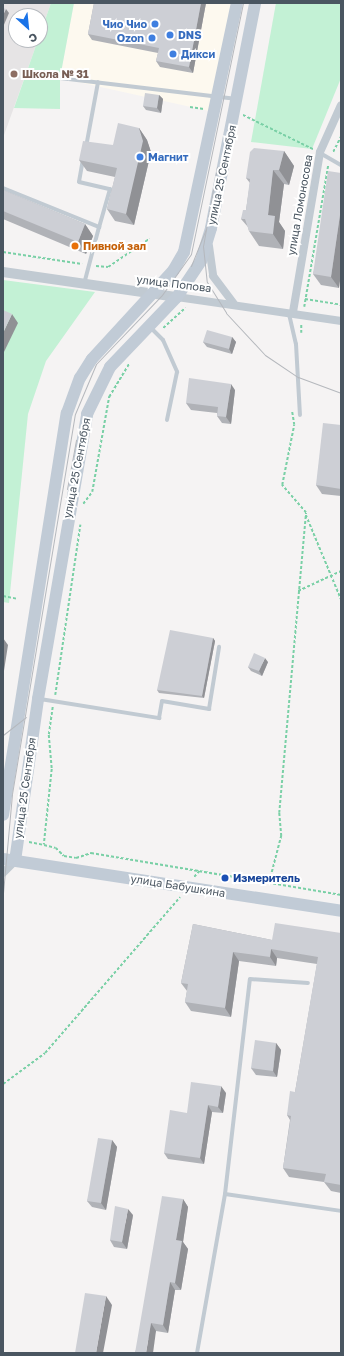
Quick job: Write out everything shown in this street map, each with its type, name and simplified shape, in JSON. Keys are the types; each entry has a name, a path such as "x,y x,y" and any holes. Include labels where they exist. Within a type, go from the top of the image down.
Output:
{"main road":[{"path":"3,816 69,407 92,359 173,271 186,247 219,97 237,3"},
{"name":"улица 25 Сентября","path":"15,861 38,699 87,414 110,367 153,330 201,261 211,228 255,3"},
{"name":"улица Бабушкина","path":"3,860 341,911"}],"street":[{"name":"улица Ломоносова","path":"291,312 320,152 341,105"},
{"path":"211,228 211,270 217,287 233,303"},
{"name":"улица Попова","path":"3,272 152,294 233,303 341,321"},
{"path":"3,873 15,861"}],"lane":[{"path":"60,78 237,99"},
{"path":"84,284 110,189 79,182 98,82"},
{"path":"320,152 329,159 341,165"},
{"path":"3,188 99,228"},
{"path":"291,312 296,344 300,415"},
{"path":"153,330 177,372 167,420"},
{"path":"38,699 159,718 162,701 209,709 219,646"},
{"path":"197,1353 224,1194 250,979 308,983"},
{"path":"224,1194 341,1211"}],"path":[{"path":"190,107 216,111"},
{"path":"234,114 251,116 320,152"},
{"path":"300,336 302,315 329,159 341,136"},
{"path":"3,252 108,267 149,239"},
{"path":"305,299 341,305"},
{"path":"153,330 187,306"},
{"path":"82,512 92,492 109,397 131,360"},
{"path":"293,404 294,425 282,485 306,513 341,599"},
{"path":"269,882 281,836 279,813 306,513"},
{"path":"44,845 52,769 49,735 80,520"},
{"path":"298,591 341,570"},
{"path":"3,596 18,598"},
{"path":"29,842 56,848 64,856 76,858 91,853 200,870 341,895"},
{"path":"3,1084 45,1053 176,904 186,887 200,870"}],"shaded area":[{"name":"Школа № 31","path":"3,3 51,3 48,11 48,8 8,8 8,48 35,48 3,138"},
{"path":"74,3 231,3 209,111 60,78"}],"green space":[{"path":"51,3 74,3 60,78 60,109 14,108 35,48 48,48 48,12"},
{"path":"276,3 341,3 341,78 312,149 251,142"},
{"path":"3,280 95,292 46,361 28,414 9,603 3,602"}],"building":[{"path":"94,3 201,3 189,67 156,61 159,48 88,34"},
{"path":"3,8 6,9 3,15"},
{"path":"145,93 159,95 157,108 143,106"},
{"path":"118,123 139,128 143,141 126,214 107,209 117,168 79,160 83,141 113,145"},
{"path":"254,148 284,151 279,170 273,170 268,215 275,216 273,234 249,231 245,219 241,219 243,210 246,210 250,179 246,178 250,152"},
{"path":"328,171 341,173 341,208 331,277 313,274"},
{"path":"3,190 85,224 78,242 3,211"},
{"path":"3,310 12,314 3,333"},
{"path":"207,330 232,337 229,349 203,342"},
{"path":"189,378 231,384 226,417 217,416 218,407 186,403"},
{"path":"323,423 341,425 341,489 316,485"},
{"path":"170,630 213,638 202,696 157,690"},
{"path":"254,653 265,658 259,671 248,667"},
{"path":"275,923 341,933 341,1185 324,1182 326,1174 283,1168 291,1116 287,1115 290,1091 295,1092 318,957 271,949 270,957 233,952 225,1008 185,1002 188,984 181,983 193,924 272,940"},
{"path":"255,1040 276,1043 273,1071 251,1068"},
{"path":"191,1082 221,1086 218,1107 208,1105 200,1158 164,1153 170,1110 187,1113"},
{"path":"98,1138 112,1140 101,1203 87,1201"},
{"path":"162,1196 183,1199 176,1240 182,1241 175,1283 170,1282 163,1325 151,1323 146,1353 135,1353"},
{"path":"115,1206 128,1209 122,1242 110,1240"},
{"path":"85,1293 106,1296 96,1353 75,1353"}],"tram line":[{"path":"3,893 12,794 75,414 96,364 162,295 191,254 243,3"},
{"path":"217,167 203,246 207,282 226,313 265,355 298,377 341,393"},
{"path":"191,266 206,229"},
{"path":"67,489 76,440"},
{"path":"3,735 26,717"}],"place":[{"name":"Чио Чио","path":"155,24"},
{"name":"DNS","path":"170,35"},
{"name":"Ozon","path":"152,38"},
{"name":"Дикси","path":"173,54"},
{"name":"Школа № 31","path":"14,74"},
{"name":"Магнит","path":"140,157"},
{"name":"Пивной зал","path":"75,246"},
{"name":"Измеритель","path":"225,878"}]}
